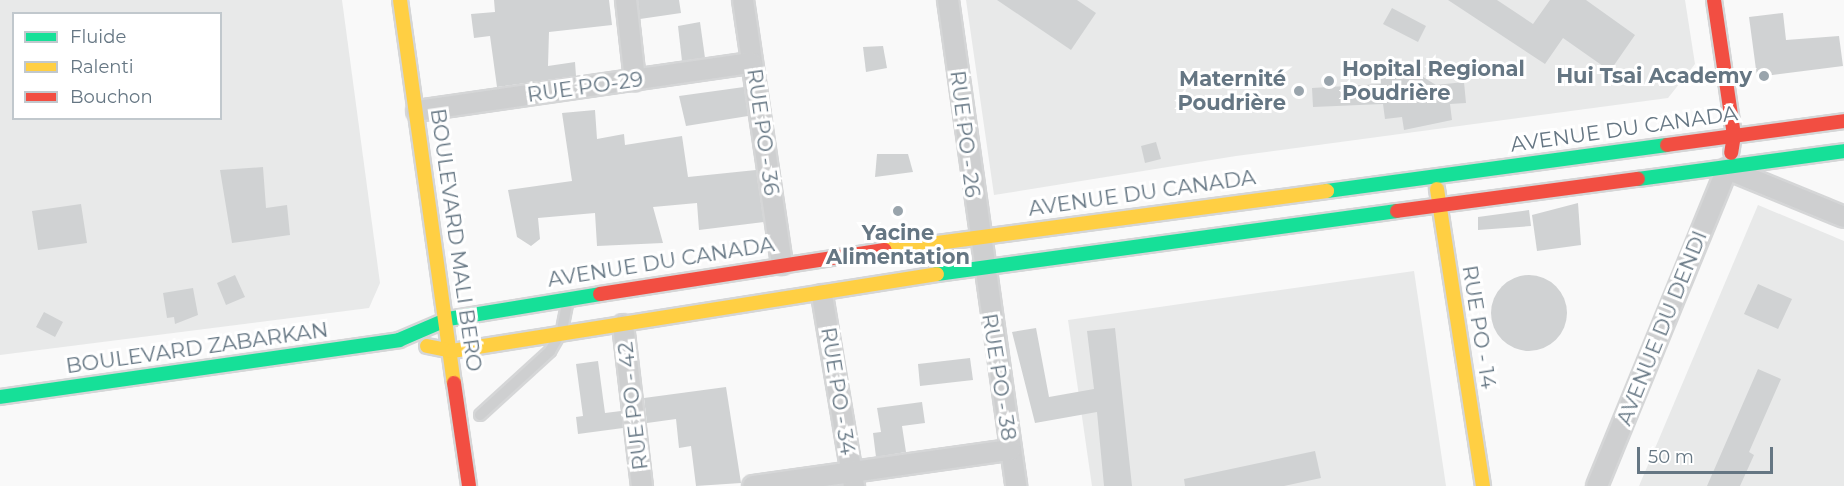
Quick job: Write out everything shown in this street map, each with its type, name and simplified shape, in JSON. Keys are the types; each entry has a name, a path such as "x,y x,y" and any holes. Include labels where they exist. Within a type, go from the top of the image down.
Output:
{"street":[{"name":"BOULEVARD MALI BERO","path":"400,0 448,319 469,486"},
{"path":"626,0 635,80"},
{"name":"RUE PO - 36","path":"743,0 782,264"},
{"name":"RUE PO - 26","path":"948,0 982,267"},
{"path":"1714,0 1734,135 1727,169"},
{"name":"RUE PO-29","path":"417,111 752,63"},
{"name":"AVENUE DU CANADA","path":"448,319 467,310 978,236 1844,121"},
{"path":"452,351 472,354 562,330 623,325 822,295 982,267 1727,169 1844,151"},
{"path":"1727,169 1844,217"},
{"name":"AVENUE DU DENDI","path":"1597,486 1727,169"},
{"name":"RUE PO - 14","path":"1436,175 1483,486"},
{"name":"RUE PO - 38","path":"982,267 1016,486"},
{"name":"RUE PO - 34","path":"822,295 853,479"},
{"name":"BOULEVARD MALI BERO","path":"467,310 472,354"},
{"name":"BOULEVARD ZABARKAN","path":"0,397 399,340 448,319"},
{"name":"RUE PO - 42","path":"623,325 642,486"},
{"name":"BOULEVARD ZABARKAN","path":"399,340 452,351"},
{"name":"BOULEVARD MALI BERO","path":"477,393 483,435"},
{"path":"753,486 853,479 1010,450"}],"lane":[{"path":"480,415 538,364 562,330 569,297"}],"shaded area":[{"path":"0,0 342,0 380,283 369,308 0,355"},
{"name":"Hopital Regional Poudrière","path":"966,0 1685,0 1695,64 1668,98 1236,156 994,195"},
{"path":"1758,205 1844,241 1844,486 1639,486"},
{"path":"1414,271 1446,486 1092,486 1068,320"}],"building":[{"path":"494,0 609,0 612,25 549,32 548,66 575,62 576,76 497,87 490,36 474,38 471,14 495,12"},
{"path":"638,0 679,0 681,13 640,19"},
{"path":"997,0 1077,0 1096,13 1071,50"},
{"path":"1448,0 1497,0 1533,24 1550,0 1586,0 1635,35 1610,71 1563,38 1545,64"},
{"path":"1392,8 1426,26 1418,42 1383,24"},
{"path":"1783,13 1786,40 1839,36 1843,66 1757,77 1749,17"},
{"path":"700,22 705,58 682,61 678,26"},
{"path":"883,46 887,68 866,72 863,47"},
{"path":"1407,67 1436,85 1464,82 1466,103 1450,104 1452,120 1404,130 1402,117 1385,119 1383,104 1313,107 1312,88 1381,84 1379,70"},
{"path":"744,87 748,116 686,126 679,96"},
{"path":"595,110 597,139 624,134 625,145 682,136 688,177 756,170 764,222 699,230 697,203 653,207 663,243 597,246 595,213 538,218 540,239 531,246 517,237 508,190 572,181 562,113"},
{"path":"1156,142 1161,159 1145,163 1141,146"},
{"path":"877,154 908,154 913,172 875,177"},
{"path":"263,167 266,208 287,205 290,235 232,243 220,170"},
{"path":"1578,203 1581,245 1537,251 1532,215"},
{"path":"81,204 87,243 38,250 32,211"},
{"path":"1529,210 1531,226 1478,230 1478,217"},
{"path":"235,275 245,297 226,305 217,283"},
{"path":"1529,275 1543,278 1556,286 1564,299 1567,313 1564,327 1556,340 1543,348 1529,351 1515,348 1502,340 1494,327 1491,313 1494,299 1502,286 1515,278"},
{"path":"1758,284 1792,299 1778,329 1744,314"},
{"path":"193,288 198,315 175,324 174,317 167,318 163,293"},
{"path":"44,312 63,322 55,337 36,327"},
{"path":"1036,328 1049,397 1094,389 1087,331 1115,328 1132,486 1104,486 1097,412 1035,423 1012,332"},
{"path":"970,358 973,380 920,386 918,364"},
{"path":"598,361 605,413 621,411 623,428 578,434 576,417 583,416 576,364"},
{"path":"1758,369 1781,379 1749,452 1754,455 1740,486 1707,486"},
{"path":"726,387 741,483 696,486 691,446 679,448 676,419 647,423 644,398"},
{"path":"922,402 925,423 902,426 906,452 876,457 873,433 881,432 877,408"},
{"path":"1315,451 1321,478 1284,486 1185,486 1184,479"}],"traffic: fast":[{"path":"1327,191 1667,145"},
{"path":"1638,179 1844,151"},
{"path":"937,274 1397,211"},
{"path":"0,397 399,340 448,319 600,294"}],"traffic: slow":[{"path":"400,0 454,383"},
{"path":"1437,189 1483,486"},
{"path":"885,250 1327,191"},
{"path":"427,346 452,351 937,274"}],"traffic: jam":[{"path":"1714,0 1734,135 1731,153"},
{"path":"1667,145 1844,121"},
{"path":"1397,211 1638,179"},
{"path":"600,294 885,250"},
{"path":"454,383 469,486"}],"place":[{"name":"Hui Tsai Academy","path":"1764,76"},
{"name":"Hopital Regional Poudrière","path":"1329,81"},
{"name":"Maternité Poudrière","path":"1299,91"},
{"name":"Yacine Alimentation","path":"898,211"}]}
